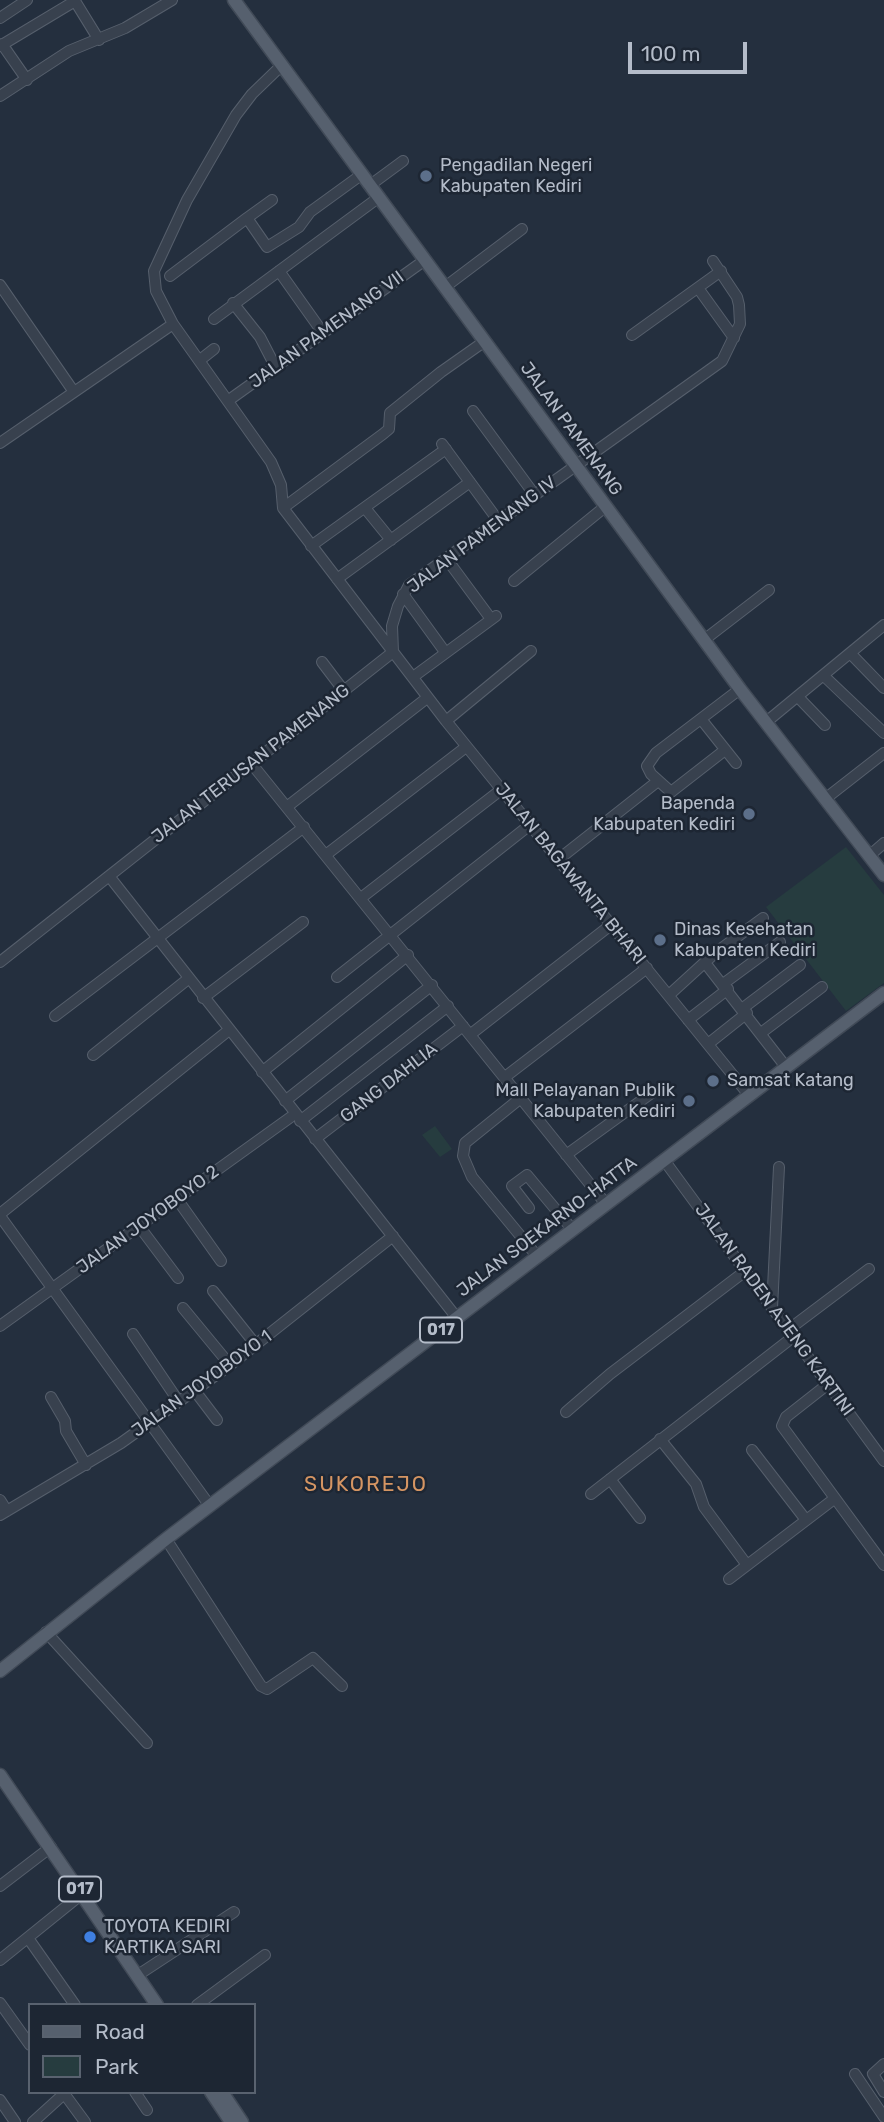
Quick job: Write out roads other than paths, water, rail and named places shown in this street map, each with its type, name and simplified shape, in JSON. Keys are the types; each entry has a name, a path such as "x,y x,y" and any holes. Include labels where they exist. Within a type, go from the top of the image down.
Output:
{"main road":[{"name":"JALAN PAMENANG","path":"234,0 740,690 884,875"},
{"name":"JALAN SOEKARNO-HATTA","path":"0,1671 166,1539 884,993"},
{"name":"017","path":"0,1775 156,2003"},
{"path":"212,2094 230,2122"},
{"path":"223,2094 242,2122"}],"street":[{"path":"0,18 27,0"},
{"path":"0,96 69,51 125,28 172,0"},
{"path":"27,80 1,45 75,2 99,40"},
{"path":"281,66 236,114 187,200 154,271 156,291 173,324 271,462 281,485 283,508"},
{"path":"247,218 265,245 270,247 299,227 315,208 403,160"},
{"path":"214,319 378,198"},
{"path":"170,276 272,200"},
{"path":"445,287 522,229"},
{"name":"JALAN PAMENANG VII","path":"229,400 425,260"},
{"path":"713,261 739,305 740,324 734,338"},
{"path":"279,271 323,333"},
{"path":"632,335 721,271"},
{"path":"0,285 74,392"},
{"path":"698,288 734,338"},
{"path":"233,303 260,337 275,366"},
{"path":"0,443 173,324"},
{"name":"JALAN PAMENANG IV","path":"393,652 392,626 409,585 497,519 716,366 734,338"},
{"path":"283,508 383,434 389,429 390,413 485,341"},
{"path":"200,360 214,349"},
{"path":"473,411 534,494"},
{"path":"311,547 444,447 497,519"},
{"path":"337,579 470,482"},
{"path":"514,581 606,506"},
{"name":"JALAN BAGAWANTA BHARI","path":"283,508 427,698 748,1095"},
{"path":"365,508 391,540"},
{"path":"412,677 493,618 446,558"},
{"path":"704,640 769,590"},
{"path":"403,594 445,652"},
{"path":"765,723 799,698 884,625"},
{"path":"446,721 531,651"},
{"name":"JALAN TERUSAN PAMENANG","path":"0,962 393,652"},
{"path":"850,653 884,688"},
{"path":"322,662 344,691"},
{"path":"824,676 884,733"},
{"path":"725,750 668,792 651,774 648,761 740,690"},
{"path":"288,806 427,698"},
{"path":"799,698 825,725"},
{"path":"701,719 736,763"},
{"path":"327,854 466,747"},
{"path":"825,799 884,754"},
{"path":"251,763 606,1203"},
{"path":"559,859 658,781"},
{"path":"361,898 502,789"},
{"path":"337,977 531,824"},
{"path":"55,1016 304,827"},
{"path":"869,856 884,843"},
{"path":"109,876 457,1318"},
{"path":"668,995 706,964 715,953 763,918"},
{"path":"203,998 303,922"},
{"path":"471,1034 612,925"},
{"path":"688,1020 780,942"},
{"path":"262,1072 408,956"},
{"path":"706,964 786,1067"},
{"path":"708,1044 800,965"},
{"path":"505,1077 647,968"},
{"path":"93,1055 188,979"},
{"path":"285,1101 432,985"},
{"path":"761,1033 822,987"},
{"name":"JALAN JOYOBOYO 2","path":"0,1326 177,1199 298,1117 449,1006"},
{"name":"GANG DAHLIA","path":"315,1139 463,1026"},
{"path":"210,1506 51,1290 0,1215 229,1030"},
{"path":"566,1155 653,1092"},
{"path":"522,1097 465,1143 463,1156 472,1177 537,1256"},
{"name":"JALAN RADEN AJENG KARTINI","path":"664,1160 884,1461"},
{"path":"772,1309 779,1167"},
{"path":"529,1208 512,1186 527,1175 572,1229"},
{"path":"177,1199 221,1261"},
{"path":"139,1226 155,1251 178,1278"},
{"name":"JALAN JOYOBOYO 1","path":"4,1513 86,1465 195,1391 393,1236"},
{"path":"591,1494 869,1269"},
{"path":"566,1412 603,1380 744,1272"},
{"path":"213,1291 256,1345"},
{"path":"183,1308 230,1365"},
{"path":"133,1334 179,1402"},
{"path":"828,1384 782,1422 834,1499 884,1565"},
{"path":"195,1391 217,1420"},
{"path":"51,1397 65,1422 65,1432 86,1465"},
{"path":"660,1439 696,1484 704,1507 747,1565"},
{"path":"752,1450 806,1520"},
{"path":"610,1479 640,1518"},
{"path":"729,1579 834,1499"},
{"path":"0,1500 4,1513"},
{"path":"166,1539 262,1687 267,1689 313,1658 342,1685"},
{"path":"46,1632 147,1743"},
{"path":"0,1886 51,1847"},
{"path":"0,1878 12,1876"},
{"path":"0,1960 83,1894"},
{"path":"138,1975 234,1912"},
{"path":"28,1938 74,2003"},
{"path":"200,2003 265,1955"},
{"path":"0,2003 28,2042"},
{"path":"884,2064 873,2074 884,2092"},
{"path":"855,2074 884,2117"},
{"path":"33,2122 64,2094"},
{"path":"66,2094 85,2122"},
{"path":"136,2094 147,2110"},
{"path":"0,2100 15,2122"}],"place":[{"name":"Pengadilan Negeri Kabupaten Kediri","path":"426,176"},
{"name":"Bapenda Kabupaten Kediri","path":"749,814"},
{"name":"Dinas Kesehatan Kabupaten Kediri","path":"660,940"},
{"name":"Samsat Katang","path":"713,1081"},
{"name":"Mall Pelayanan Publik Kabupaten Kediri","path":"689,1101"},
{"name":"TOYOTA KEDIRI KARTIKA SARI","path":"90,1937"}],"district":[{"name":"SUKOREJO","path":"366,1485"}]}
